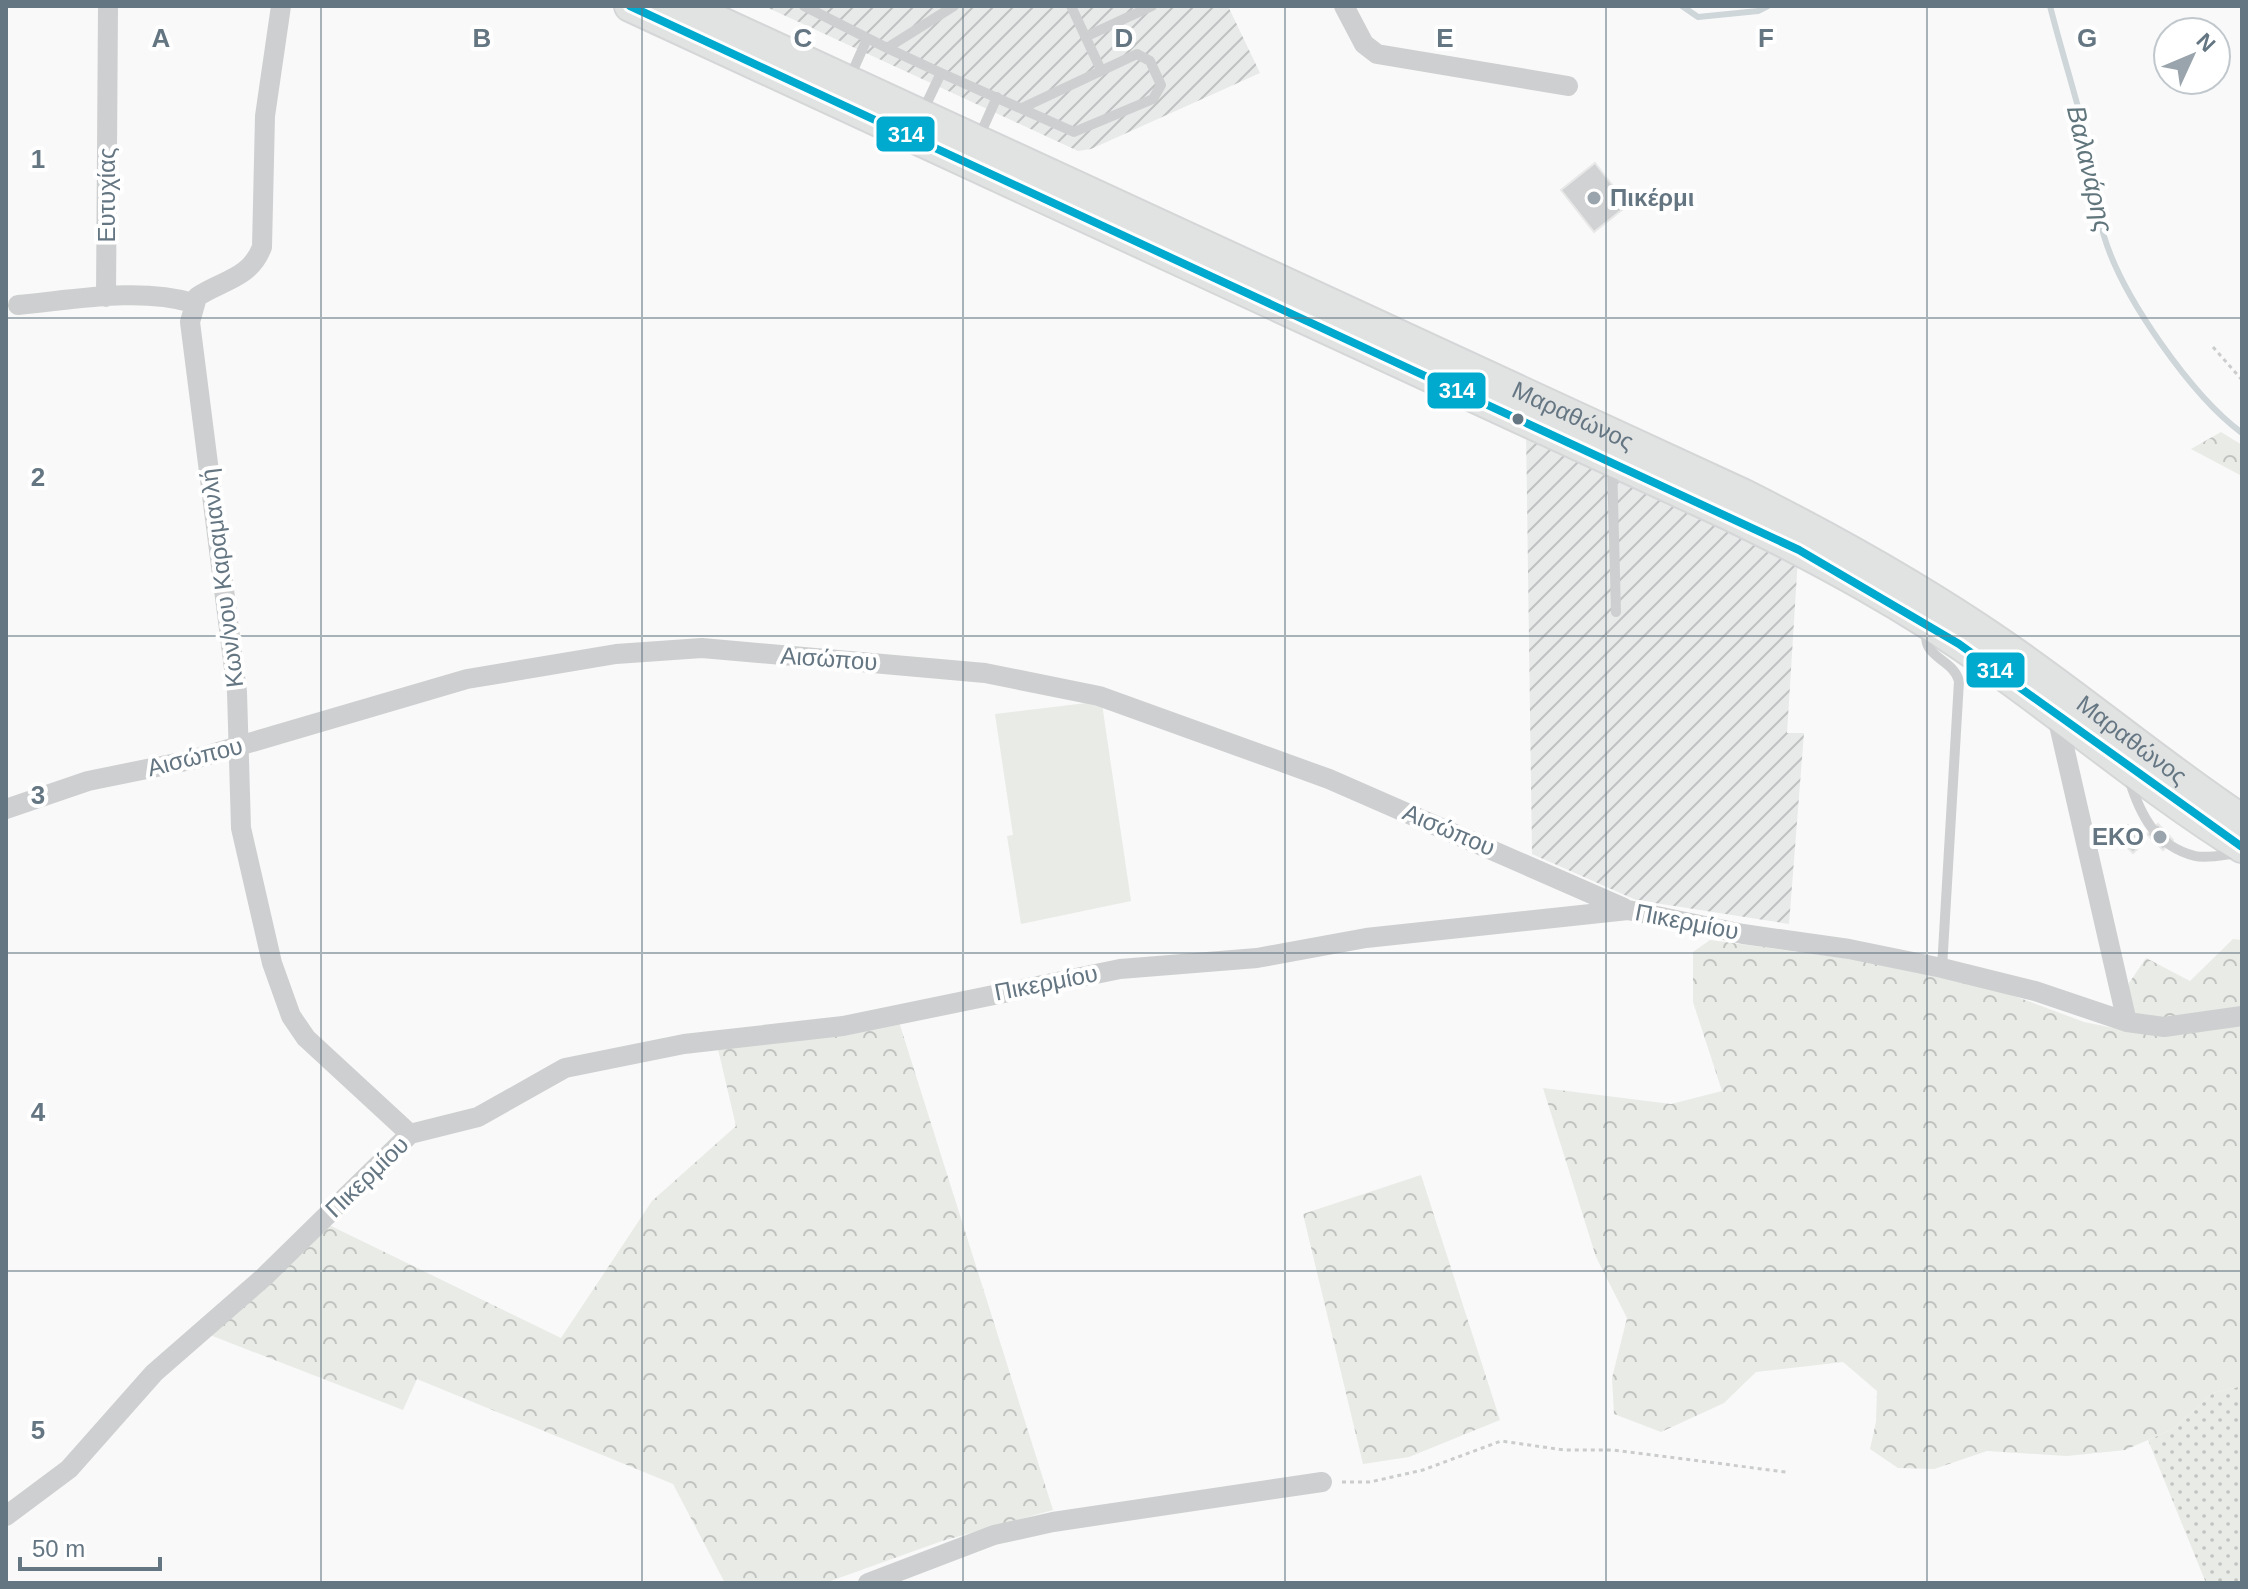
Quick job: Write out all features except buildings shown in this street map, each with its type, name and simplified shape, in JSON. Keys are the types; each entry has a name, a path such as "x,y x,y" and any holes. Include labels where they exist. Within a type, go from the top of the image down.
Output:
{"main road":[{"name":"Μαραθώνος","path":"630,6 1793,546 1929,624 2056,712 2242,850"},
{"name":"Μαραθώνος","path":"685,6 1742,494 1828,538 1906,582 2003,645 2242,820"}],"street":[{"name":"Ευτυχίας","path":"106,297 108,6"},
{"path":"18,305 106,297 180,299 193,303 203,292 221,287 256,262 262,247 265,116 281,6"},
{"path":"1344,6 1364,44 1377,54 1568,86"},
{"name":"Κων/νου Καραμανλή","path":"193,303 190,350 215,502 237,692 236,748 241,828 272,963 291,1016 306,1038 410,1134"},
{"name":"Αισώπου","path":"6,809 88,781 236,748 467,679 616,654 702,648 985,673 1099,696 1315,773 1628,910"},
{"path":"2056,712 2127,1022"},
{"name":"Πικερμίου","path":"6,1516 69,1469 154,1373 264,1277 410,1134 478,1117 565,1068 684,1044 843,1026 1120,969 1213,963 1366,938 1628,910 1743,934 1849,949 1942,968 2035,991 2127,1022 2164,1027 2242,1016"},
{"path":"868,1583 994,1535 1053,1522 1226,1499 1322,1482"}],"lane":[{"path":"804,6 867,39 941,73 997,97 1022,108 1078,132 1153,99 1160,90 1160,79 1142,55 1132,55 1022,108"},
{"path":"887,48 954,6"},
{"path":"1071,6 1101,70"},
{"path":"1085,37 1152,6"},
{"path":"848,81 867,39"},
{"path":"921,115 941,73"},
{"path":"977,141 997,97"},
{"path":"1613,460 1610,472 1616,612"},
{"path":"1929,624 1926,641 1931,654 1951,666 1959,681 1942,968"}],"path":[{"path":"2213,347 2242,380"},
{"path":"1322,1482 1370,1482 1397,1476 1501,1441 1564,1450 1613,1450 1786,1472"}],"shaded area":[{"path":"764,6 1228,6 1260,73 1091,149 1078,151"},
{"path":"1526,429 1798,558 1787,733 1804,733 1789,924 1636,900 1532,854"}],"green space":[{"path":"2221,432 2242,445 2242,476 2191,449"},
{"path":"1095,702 1102,704 1131,901 1021,924 1007,836 1013,835 995,714"},
{"path":"2233,939 2242,940 2242,1386 2213,1393 2173,1429 2125,1450 2067,1456 1987,1451 1934,1469 1898,1468 1870,1449 1876,1422 1877,1391 1843,1362 1756,1372 1724,1403 1661,1432 1614,1414 1612,1378 1627,1318 1596,1257 1543,1088 1671,1104 1722,1091 1693,1002 1693,952 1710,940 1880,963 2009,994 2084,1022 2128,1031 2129,983 2146,958 2190,981"},
{"path":"899,1022 1053,1510 942,1541 825,1583 725,1583 673,1484 417,1379 403,1410 210,1335 327,1224 561,1338 652,1201 736,1126 718,1049"},
{"path":"1421,1175 1500,1420 1409,1457 1363,1464 1303,1214"},
{"path":"2242,1386 2242,1583 2206,1583 2148,1440 2173,1429 2213,1393"}],"waterway":[{"name":"Βαλανάρης","path":"1682,6 1698,17 1758,11 1768,6"},
{"name":"Βαλανάρης","path":"2050,6 2089,149 2102,228 2113,260 2161,344 2202,395 2242,433"}],"transit line":[{"name":"314","path":"630,6 1799,550 1959,644 2242,847"}],"place":[{"name":"Πικέρμι","path":"1594,198"},
{"name":"EKO","path":"2160,837"}]}
